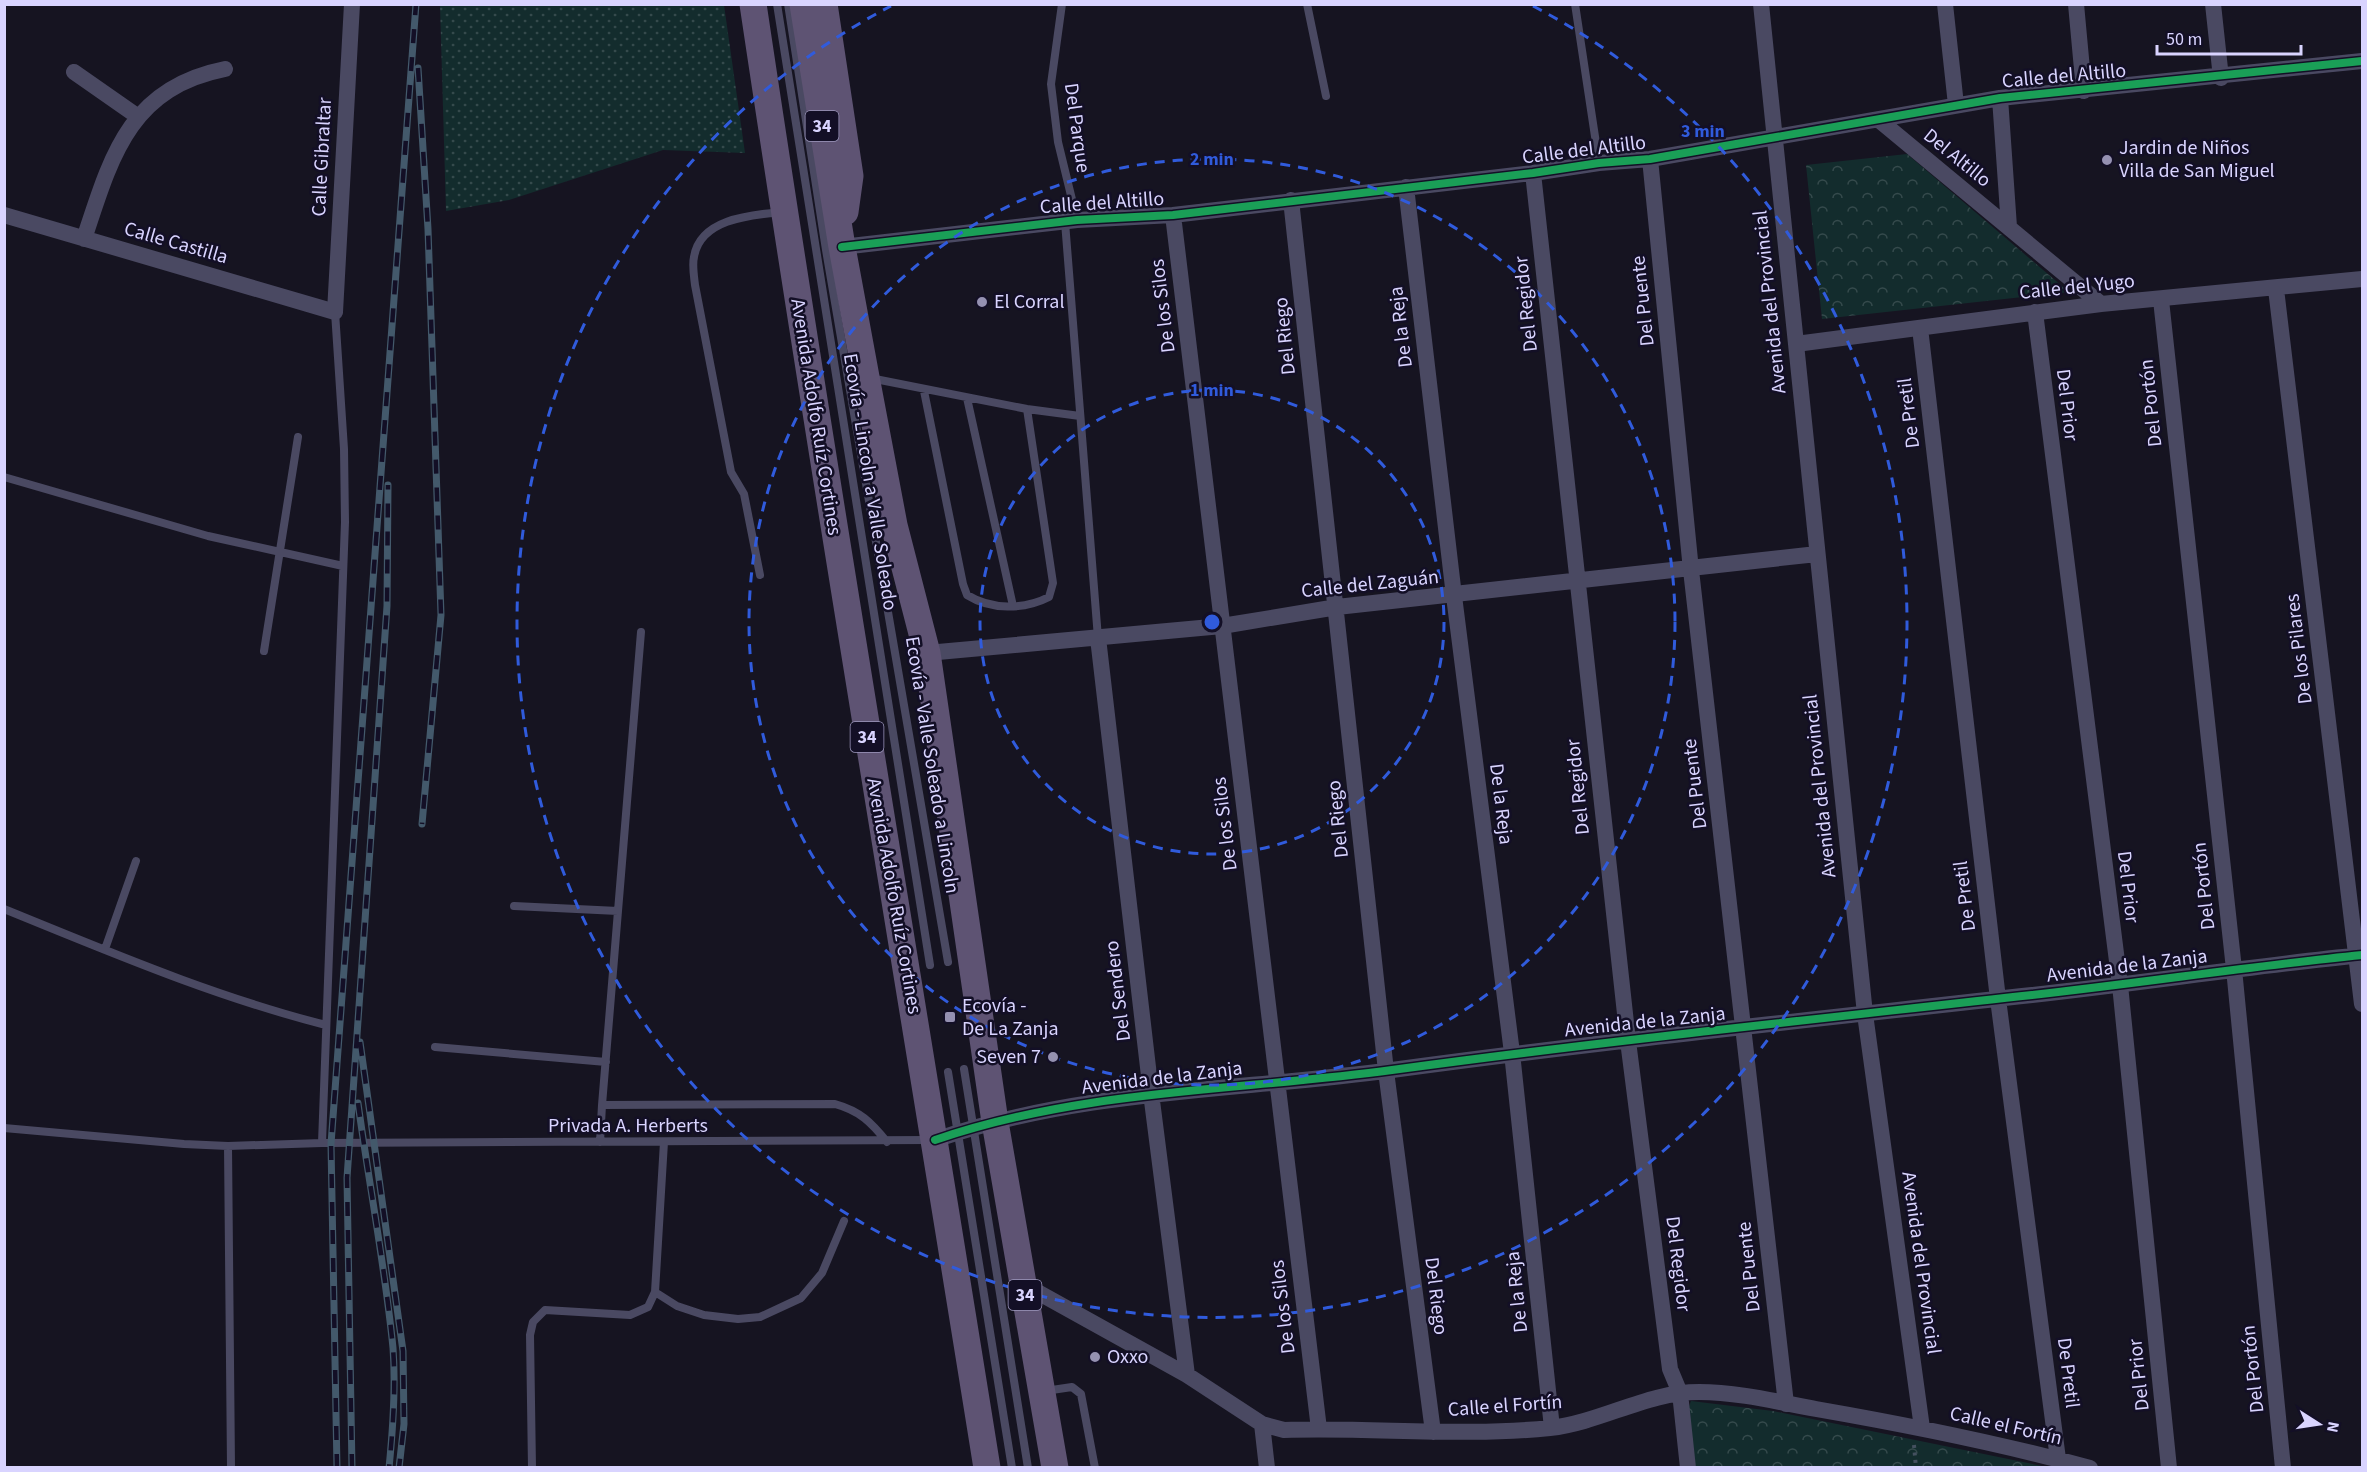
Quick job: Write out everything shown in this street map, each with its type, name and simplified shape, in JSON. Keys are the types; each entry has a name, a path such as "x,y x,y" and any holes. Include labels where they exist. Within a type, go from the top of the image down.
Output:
{"main road":[{"name":"Avenida Adolfo Ruíz Cortines","path":"753,4 856,674 965,1131 1023,1284 1054,1467"},
{"name":"Avenida Adolfo Ruíz Cortines","path":"803,4 841,240 894,525 927,653 965,1131 987,1467"},
{"name":"Avenida Adolfo Ruíz Cortines","path":"824,4 850,176 841,240"}],"street":[{"name":"Calle Gibraltar","path":"335,312 352,4"},
{"name":"Avenida del Provincial","path":"1761,4 1865,1014 1922,1428"},
{"path":"1945,4 1956,105"},
{"path":"2076,4 2084,91"},
{"path":"2213,4 2221,78"},
{"name":"Calle del Altillo","path":"841,240 1173,215 1533,173 1599,163 1650,159 2000,98 2221,78 2362,62"},
{"path":"84,238 106,174 136,116 183,81 200,74 225,69"},
{"path":"74,72 136,116"},
{"name":"Del Altillo","path":"2000,98 2009,227"},
{"name":"Del Altillo","path":"1879,120 2100,304"},
{"name":"Del Puente","path":"1650,159 1691,570 1786,1404"},
{"name":"Del Regidor","path":"1533,173 1628,1041 1670,1369 1680,1393 1688,1467"},
{"name":"De la Reja","path":"1406,187 1454,596 1512,1053 1552,1428"},
{"name":"Del Riego","path":"1291,200 1386,1071 1433,1432"},
{"name":"Calle Castilla","path":"4,215 335,312"},
{"name":"De los Silos","path":"1173,215 1319,1429"},
{"name":"Calle del Yugo","path":"1796,344 2100,304 2161,300 2362,279"},
{"name":"De los Pilares","path":"2276,289 2360,955 2362,1004"},
{"name":"Del Portón","path":"2161,300 2234,969 2283,1467"},
{"name":"Del Prior","path":"2034,312 2120,985 2169,1467"},
{"name":"De Pretil","path":"1920,328 1998,999 2058,1459"},
{"name":"Calle del Zaguán","path":"927,653 1222,626 1337,607 1691,570 1817,554"},
{"name":"Del Sendero","path":"1098,638 1151,1093 1187,1375"},
{"name":"Avenida de la Zanja","path":"965,1131 1044,1109 1151,1093 1386,1071 1512,1053 2120,985 2360,955"},
{"name":"Calle el Fortín","path":"1023,1284 1187,1375 1263,1424 1284,1430 1433,1432 1552,1428 1598,1416 1632,1403 1680,1393 1716,1392 1922,1428 2090,1467"},
{"path":"1263,1424 1267,1467"}],"lane":[{"name":"Ecovía - Lincoln a Valle Soleado","path":"777,4 930,965"},
{"name":"Ecovía - Valle Soleado a Lincoln","path":"788,4 824,238 892,623 948,962"},
{"name":"Del Parque","path":"1062,4 1051,84 1071,221 1080,416 1098,638"},
{"path":"1307,4 1326,96"},
{"path":"1575,4 1599,163"},
{"path":"760,575 744,494 731,472 695,285 693,257 700,240 714,227 756,214 784,212"},
{"path":"322,1143 344,566 344,449 335,312"},
{"path":"866,377 887,380 924,391 1027,410 1080,416"},
{"path":"924,391 967,595 982,604 1013,606 1037,603 1049,597 1053,583 1027,410"},
{"path":"967,398 1013,606"},
{"path":"264,651 298,437"},
{"path":"4,477 208,536 344,566"},
{"path":"600,1142 640,632"},
{"path":"105,949 136,861"},
{"path":"514,906 618,911"},
{"path":"4,909 214,992 265,1009 326,1025"},
{"path":"435,1047 606,1062"},
{"path":"964,1069 965,1131 1011,1467"},
{"path":"948,1072 965,1131 1028,1467"},
{"path":"602,1105 835,1104 867,1117 887,1142"},
{"name":"Privada A. Herberts","path":"4,1128 228,1146 322,1143 887,1142 965,1131"},
{"path":"532,1467 530,1335 533,1322 545,1310 630,1316 648,1307 655,1292 664,1142"},
{"path":"228,1146 231,1467"},
{"path":"655,1292 677,1306 704,1315 760,1317 801,1298 822,1274 844,1221"},
{"path":"1041,1391 1072,1387 1081,1394 1095,1467"}],"path":[{"path":"1902,1443 1924,1448"}],"green space":[{"path":"440,5 724,5 745,153 663,150 509,200 446,211"},
{"path":"1907,154 2069,292 1822,319 1806,165"},
{"path":"1691,1401 1773,1411 2047,1467 1694,1467 1688,1409"}],"railway":[{"path":"337,1468 331,1144 416,4"},
{"path":"418,68 428,229 441,615 422,824"},
{"path":"352,1468 347,1178 387,606 388,485"},
{"path":"360,1042 403,1351 404,1424 399,1468"},
{"path":"358,1103 393,1348 394,1408 389,1468"}],"cycle path":[{"path":"842,247 1077,220 1173,215 1533,173 1599,163 1650,159 2000,98 2362,61"},
{"path":"935,1140 991,1123 1047,1110 1104,1101 1334,1077 2362,955"}],"place":[{"name":"Jardin de Niños Villa de San Miguel","path":"2107,160"},
{"name":"El Corral","path":"982,302"},
{"name":"Ecovía - De La Zanja","path":"950,1017"},
{"name":"Seven 7","path":"1053,1057"},
{"name":"Oxxo","path":"1095,1357"}]}
